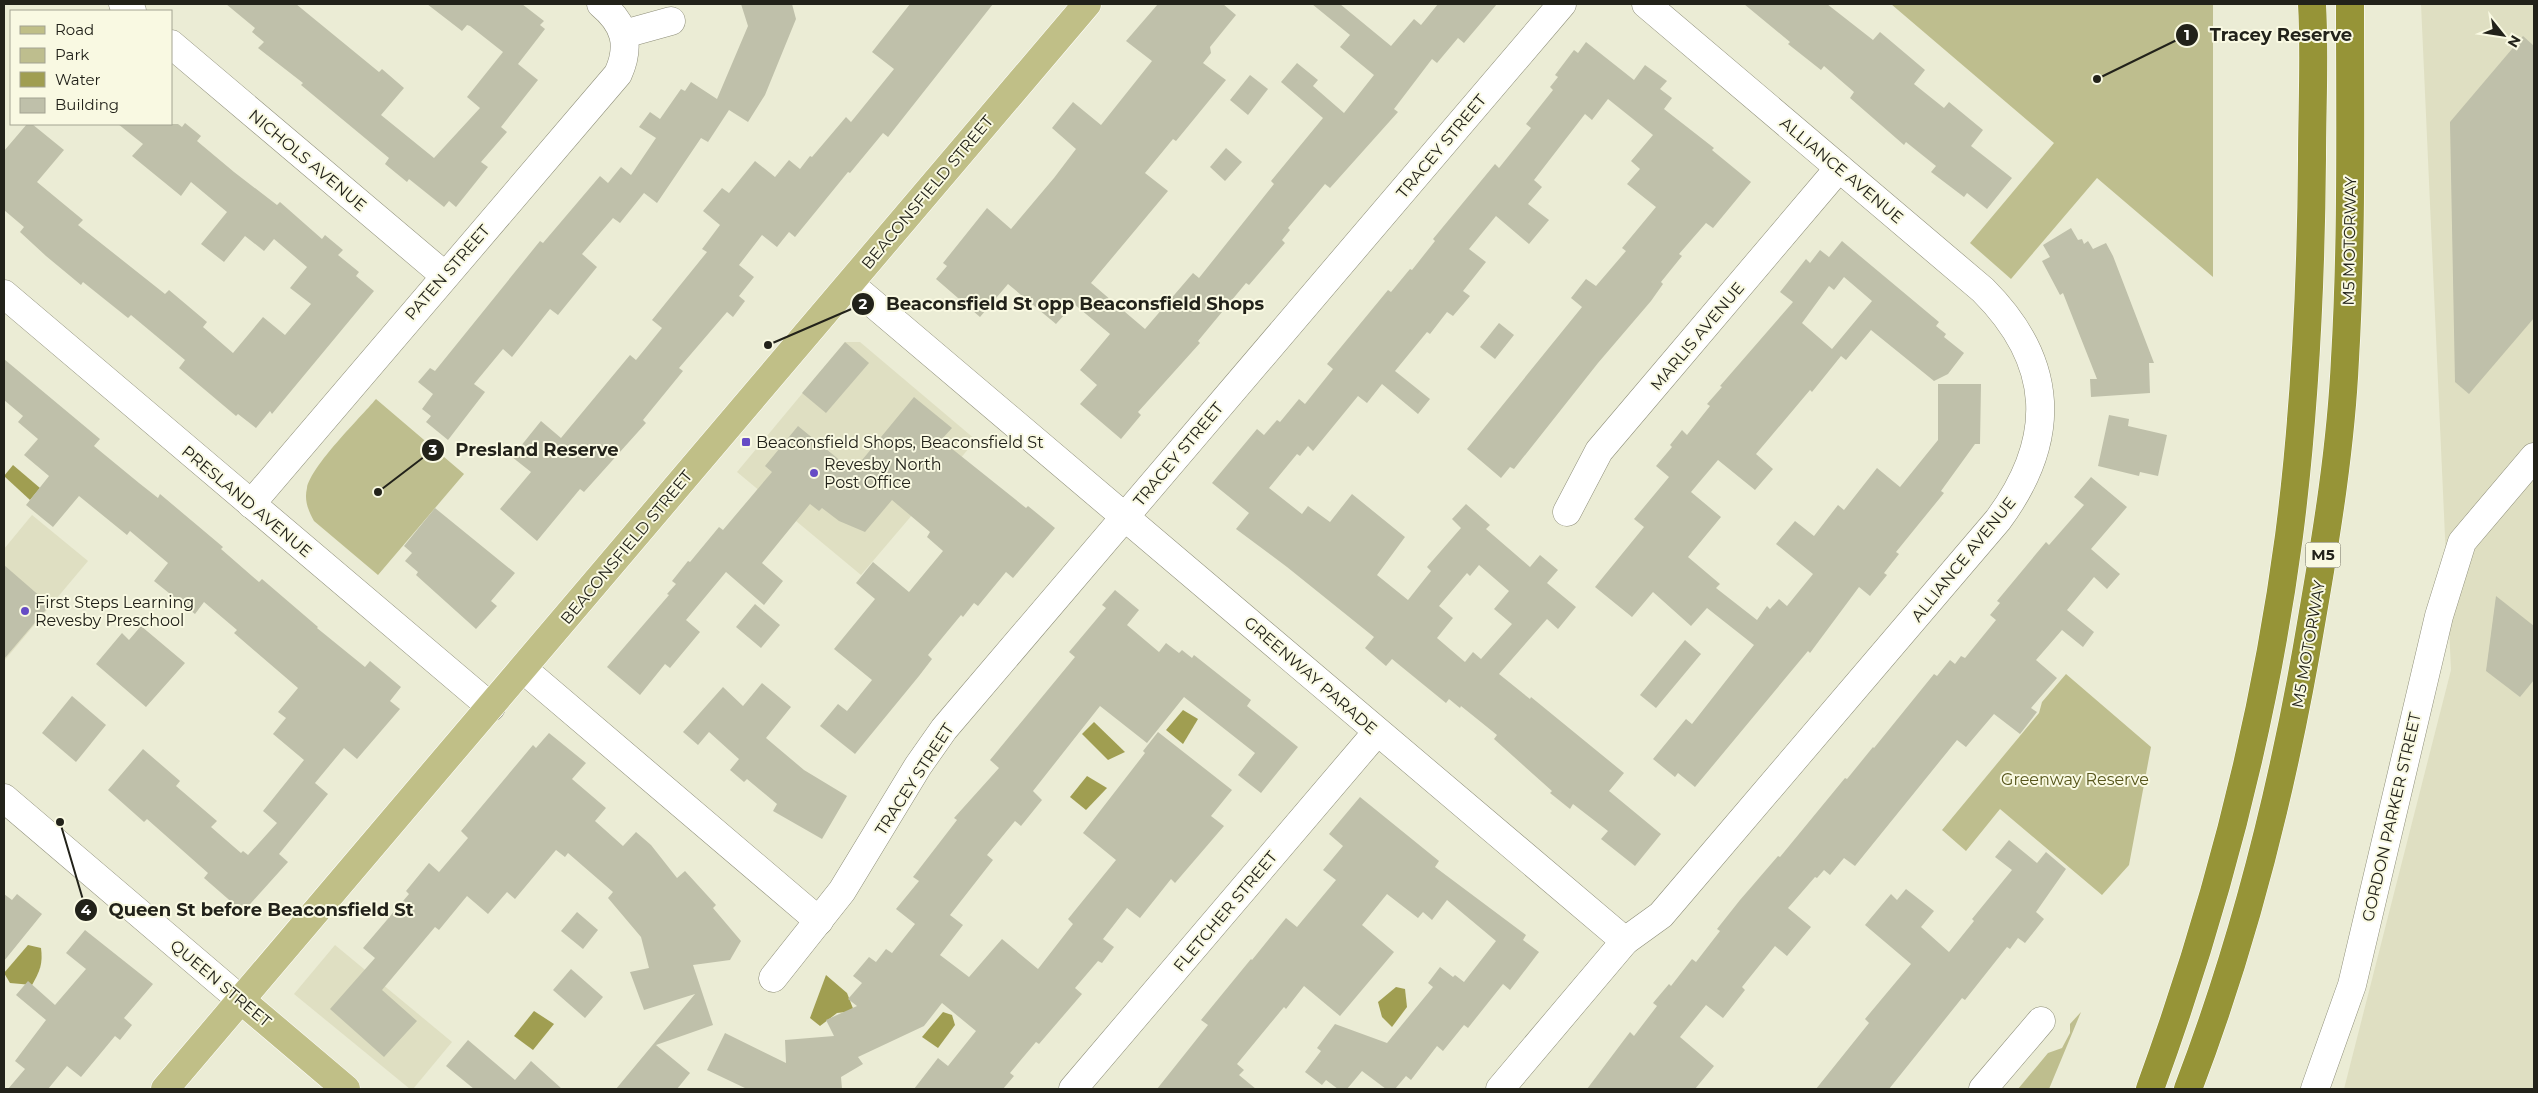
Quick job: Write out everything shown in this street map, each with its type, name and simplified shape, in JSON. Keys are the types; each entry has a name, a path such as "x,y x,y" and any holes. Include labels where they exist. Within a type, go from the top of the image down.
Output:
{"highway":[{"name":"M5","path":"2150,1089 2179,1010 2224,855 2260,704 2288,536 2304,373 2311,213 2312,4"},
{"name":"M5 MOTORWAY","path":"2188,1089 2205,1046 2256,885 2293,729 2326,536 2345,361 2350,215 2350,4"}],"main road":[{"name":"BEACONSFIELD STREET","path":"165,1089 1087,4"},
{"name":"QUEEN STREET","path":"241,1000 346,1089"}],"street":[{"path":"601,4 619,22 624,34 671,21"},
{"name":"TRACEY STREET","path":"773,978 850,880 910,778 944,729 1562,4"},
{"name":"ALLIANCE AVENUE","path":"1624,941 1661,915 1998,520 2014,499 2028,474 2036,447 2040,417 2038,388 2032,358 2019,333 2002,309 1983,290 1646,4"},
{"name":"PATEN STREET","path":"251,504 618,74 624,61 626,47 624,34"},
{"name":"NICHOLS AVENUE","path":"172,45 444,276"},
{"name":"MARLIS AVENUE","path":"1567,512 1599,451 1840,168"},
{"name":"GREENWAY PARADE","path":"850,284 930,354 1125,516 1624,941"},
{"name":"PRESLAND AVENUE","path":"4,294 490,707"},
{"name":"GORDON PARKER STREET","path":"2315,1089 2352,985 2439,616 2462,542 2531,467"},
{"path":"523,669 819,921"},
{"name":"FLETCHER STREET","path":"1073,1089 1377,732"},
{"name":"QUEEN STREET","path":"4,798 241,1000"},
{"path":"1500,1089 1624,941"},
{"path":"1984,1089 2041,1021"}],"shaded area":[{"path":"2421,4 2534,4 2534,1089 2344,1089 2451,670"},
{"path":"845,342 860,342 976,440 861,575 737,472"},
{"name":"First Steps Learning Revesby Preschool","path":"32,515 88,561 4,661 4,549"},
{"path":"335,945 452,1042 413,1089 410,1089 294,994"}],"green space":[{"path":"1891,4 2213,4 2213,277 2097,178 2011,279 1970,243 2054,143"},
{"path":"376,399 464,474 378,575 314,521 306,501 307,488 317,467"},
{"name":"Greenway Reserve","path":"2066,674 2151,747 2129,865 2102,895 2000,809 1966,851 1942,830 2039,713 2042,702"},
{"path":"2081,1012 2049,1089 2018,1089 2048,1053 2062,1048 2070,1033 2070,1024"}],"water":[{"path":"13,465 40,488 30,500 4,476"},
{"path":"1183,710 1198,719 1183,744 1166,730"},
{"path":"1094,722 1125,752 1108,760 1082,734"},
{"path":"1087,776 1107,788 1086,810 1070,797"},
{"path":"28,945 41,948 42,959 37,976 32,985 10,983 4,973"},
{"path":"826,975 847,993 854,1011 837,1013 820,1026 810,1018"},
{"path":"1396,987 1405,989 1407,1007 1392,1027 1382,1017 1378,1002"},
{"path":"534,1011 554,1024 533,1050 514,1036"},
{"path":"943,1012 952,1015 955,1025 938,1048 922,1037"}],"building":[{"path":"226,4 296,4 379,72 382,69 404,88 381,115 434,158 480,108 467,97 503,52 470,26 467,25 462,31 427,4 522,4 544,21 540,25 545,29 518,64 538,80 501,127 507,132 481,162 488,167 456,207 449,201 444,207 409,179 407,182 385,164 389,158 301,85 303,83 258,48 264,42 252,32 255,28"},
{"path":"741,4 792,4 796,19 765,95 748,122 729,110 708,142 701,138 657,203 644,193 620,223 613,218 582,254 597,267 558,315 550,309 512,357 503,349 474,384 485,392 448,440 426,422 431,416 422,409 433,394 418,382 430,368 435,371 540,241 543,243 600,176 608,183 621,167 631,175 656,138 639,127 650,112 660,119 681,89 685,91 691,82 717,99 748,26"},
{"path":"910,4 993,4 888,137 883,133 850,173 848,172 795,237 789,232 777,247 762,235 739,265 754,277 739,296 745,301 733,317 727,312 679,368 683,371 643,420 646,423 584,492 580,489 537,541 500,509 531,472 512,457 541,421 561,438 630,355 636,360 662,328 652,320 707,252 702,249 720,225 703,211 722,188 729,193 755,161 775,177 789,160 800,169 846,117 851,122 894,69 872,52"},
{"path":"1158,4 1223,4 1236,15 1210,47 1211,53 1203,63 1226,80 1176,141 1173,139 1145,173 1168,191 1091,283 1145,329 1193,273 1199,278 1274,184 1271,181 1323,118 1281,82 1297,63 1318,80 1313,86 1344,113 1374,75 1340,47 1350,35 1312,4 1340,4 1391,46 1414,19 1421,25 1438,4 1497,4 1464,43 1458,38 1437,63 1432,59 1394,109 1398,112 1330,188 1325,184 1288,228 1290,230 1282,240 1285,243 1249,285 1246,283 1198,341 1200,343 1138,412 1141,415 1121,439 1080,404 1097,385 1080,370 1110,334 1074,304 1056,324 1008,284 980,317 936,279 947,266 943,263 987,208 1011,229 1054,178 1076,149 1052,128 1073,102 1101,125 1152,61 1126,41"},
{"path":"1744,4 1827,4 1873,40 1880,32 1925,70 1914,84 1944,108 1949,102 1983,130 1971,146 2012,178 1987,209 1967,193 1964,197 1931,172 1936,166 1906,142 1904,145 1850,98 1854,92 1824,66 1821,70 1788,44 1790,42"},
{"path":"2523,36 2534,46 2534,318 2469,394 2455,382 2450,122"},
{"path":"1586,42 1634,80 1645,65 1667,81 1660,89 1672,98 1664,109 1714,148 1712,150 1751,182 1713,228 1706,223 1679,254 1682,256 1661,282 1663,284 1651,301 1598,363 1514,469 1510,467 1501,478 1467,449 1582,307 1571,298 1586,279 1596,286 1626,251 1622,248 1656,207 1627,184 1640,169 1631,161 1653,135 1608,99 1592,120 1585,114 1534,180 1542,187 1528,204 1549,220 1529,244 1496,216 1469,249 1486,262 1463,291 1470,296 1453,316 1447,312 1430,334 1427,332 1395,371 1430,399 1418,414 1382,384 1367,403 1358,396 1313,451 1308,446 1300,456 1297,454 1269,488 1302,514 1308,506 1330,522 1352,494 1405,537 1377,575 1408,600 1431,571 1427,567 1461,528 1452,519 1466,504 1490,525 1486,529 1530,567 1540,555 1558,570 1547,583 1576,607 1558,629 1547,619 1499,674 1530,699 1531,697 1624,773 1609,791 1661,834 1635,866 1601,839 1608,831 1573,804 1570,809 1550,793 1552,791 1494,739 1497,735 1461,706 1460,708 1449,699 1446,703 1392,659 1386,666 1365,648 1374,637 1287,567 1236,529 1249,513 1212,483 1257,429 1264,435 1277,420 1280,422 1299,399 1305,404 1333,369 1327,364 1388,290 1391,292 1410,269 1412,270 1435,241 1433,239 1495,164 1499,168 1531,128 1526,124 1553,90 1550,87 1558,77 1555,75 1574,50 1578,53","holes":["1479,565 1509,591 1494,609 1512,624 1481,659 1473,652 1465,662 1437,638 1453,618 1439,606 1467,573 1470,576"]},
{"path":"1250,75 1268,89 1248,115 1230,100"},
{"path":"185,123 201,136 197,141 234,172 277,205 280,202 322,239 325,235 343,250 338,255 359,272 356,276 374,291 272,414 270,411 256,428 238,414 236,416 179,368 185,360 131,315 128,318 83,282 81,285 46,256 20,232 24,227 4,210 4,151 26,125 33,125 64,150 37,182 83,220 78,225 165,294 169,290 207,322 203,327 233,353 263,317 285,335 311,304 290,288 307,267 274,239 264,251 245,236 224,262 201,244 227,212 191,182 181,196 132,156 143,144 119,125 178,124 182,127"},
{"path":"1226,148 1242,162 1225,181 1210,167"},
{"path":"2071,228 2078,240 2082,239 2084,244 2088,241 2093,249 2106,243 2113,256 2154,363 2149,363 2150,393 2091,397 2090,379 2097,379 2063,293 2060,295 2042,261 2050,257 2043,245"},
{"path":"1842,241 1939,322 1936,326 1946,334 1944,337 1964,353 1948,374 1934,381 1871,330 1846,360 1841,356 1812,392 1810,390 1756,454 1773,469 1755,490 1718,460 1691,492 1721,517 1688,557 1720,584 1716,588 1757,620 1767,606 1770,609 1779,599 1787,606 1813,574 1776,544 1795,521 1814,536 1838,505 1844,510 1877,468 1900,487 1938,440 1938,384 1981,384 1980,444 1975,444 1941,491 1944,493 1896,552 1899,554 1884,573 1887,575 1870,596 1859,587 1810,653 1808,651 1695,787 1678,773 1675,777 1653,759 1686,719 1692,724 1754,645 1707,608 1691,626 1653,592 1632,617 1595,587 1644,527 1634,519 1669,477 1656,466 1672,447 1670,445 1682,430 1687,435 1710,406 1707,404 1722,387 1720,386 1793,302 1780,292 1806,259 1810,263 1820,250 1829,257","holes":["1844,277 1872,301 1832,349 1802,323 1829,286 1834,290"]},
{"path":"1499,323 1514,335 1495,359 1480,347"},
{"path":"845,342 869,363 826,413 802,393"},
{"path":"4,359 100,439 94,446 158,498 160,494 223,547 221,549 259,582 262,579 317,628 365,667 370,661 401,687 390,701 400,709 357,759 344,748 315,783 328,794 279,854 288,862 243,912 204,878 208,873 147,819 144,822 108,790 143,749 180,781 176,786 217,821 211,827 241,853 243,851 248,855 277,823 263,811 304,760 273,734 286,718 278,712 298,688 234,633 237,630 204,602 195,614 154,581 168,563 130,531 127,535 79,496 53,527 26,505 49,476 24,455 38,439 18,422 23,416 4,400"},
{"path":"914,397 952,428 941,440 1026,508 1028,506 1055,528 1013,578 1006,572 978,606 974,603 963,617 961,615 928,655 932,659 855,754 820,726 838,704 847,711 872,680 834,649 875,599 856,583 873,562 909,592 943,551 927,537 930,532 892,500 865,532 839,521 822,508 819,511 810,504 762,563 783,581 764,605 726,572 686,620 700,632 670,668 665,664 640,695 607,667 669,595 667,594 676,584 672,581 688,561 690,562 719,527 723,530 772,472 765,466 798,426 853,471"},
{"path":"2109,415 2129,419 2128,426 2167,435 2158,476 2140,472 2139,476 2098,466"},
{"path":"2091,477 2127,507 2091,549 2120,574 2107,589 2094,577 2067,610 2094,632 2083,647 2062,630 2036,660 2057,678 2031,708 2037,712 2020,734 1994,714 1966,747 1957,740 1855,866 1844,858 1830,875 1824,870 1817,878 1815,877 1788,908 1811,927 1787,956 1775,946 1742,987 1745,990 1723,1018 1706,1005 1680,1037 1714,1066 1695,1089 1587,1089 1630,1032 1634,1036 1657,1006 1653,1003 1669,984 1671,986 1692,959 1696,962 1720,931 1717,929 1740,900 1778,856 1780,857 1845,778 1847,779 1874,748 1934,674 1937,676 1950,660 1955,664 1961,656 1965,658 1996,620 1990,615 2000,603 1997,601 2046,542 2049,545 2084,505 2074,497"},
{"path":"435,508 515,573 491,601 497,606 476,629 416,575 418,572 405,561 412,553 404,546"},
{"path":"4,565 50,605 4,659"},
{"path":"1115,590 1139,610 1127,625 1159,652 1166,643 1179,653 1182,650 1192,658 1194,655 1251,700 1247,706 1298,747 1261,793 1238,775 1255,753 1184,697 1147,743 1100,706 1033,791 1042,800 1021,826 1015,821 987,855 993,860 950,915 963,925 940,955 969,977 1002,939 1038,969 1073,924 1068,919 1116,860 1083,833 1145,753 1143,751 1158,732 1232,790 1211,816 1224,826 1175,883 1171,879 1140,918 1127,908 1103,939 1114,947 1102,963 1098,961 1075,988 1082,994 1039,1044 1036,1042 1010,1073 1014,1076 1003,1089 914,1089 938,1058 948,1066 976,1031 942,1003 924,1026 858,1057 863,1064 841,1077 842,1089 747,1089 707,1070 725,1033 786,1063 785,1040 834,1036 826,1020 857,1006 848,999 862,983 853,976 869,957 876,962 886,949 892,953 915,924 896,909 919,881 913,877 957,820 954,818 999,768 990,760 1075,657 1069,652 1106,608 1102,605"},
{"path":"2496,596 2534,626 2534,680 2520,697 2486,671"},
{"path":"755,604 780,625 761,648 736,627"},
{"path":"141,626 185,663 146,707 96,664 122,633 129,640"},
{"path":"1685,640 1701,654 1656,708 1640,695"},
{"path":"762,683 791,707 766,738 804,770 847,796 822,839 773,811 777,804 747,779 744,782 730,770 739,759 709,732 698,745 683,732 723,687 743,706"},
{"path":"72,696 106,725 76,762 42,733"},
{"path":"549,733 586,763 572,779 606,808 595,821 623,846 636,832 651,845 677,878 685,871 716,905 713,908 741,941 730,960 693,965 713,1025 656,1045 690,1073 677,1089 616,1089 695,994 644,1010 630,972 649,968 641,937 608,898 613,892 568,853 565,857 556,850 515,899 507,892 488,914 467,896 439,930 435,927 382,990 417,1021 384,1057 330,1009 375,958 363,948 409,894 406,891 429,863 439,872 468,838 461,831 533,745 536,748"},
{"path":"1360,797 1439,861 1435,867 1526,935 1523,940 1539,952 1510,990 1503,984 1468,1028 1464,1025 1443,1051 1437,1046 1411,1080 1406,1076 1395,1089 1386,1089 1362,1071 1347,1089 1338,1089 1326,1080 1322,1085 1305,1072 1321,1051 1317,1048 1335,1024 1387,1043 1433,987 1428,983 1440,967 1453,977 1455,975 1464,982 1496,941 1447,900 1432,920 1423,912 1418,918 1387,894 1362,925 1394,952 1340,1016 1304,986 1237,1064 1244,1070 1239,1075 1256,1089 1157,1089 1208,1025 1201,1020 1286,918 1297,927 1336,880 1323,870 1343,846 1329,834"},
{"path":"2009,840 2037,863 2046,852 2066,869 2036,912 2044,919 2025,943 2018,938 2010,949 2007,947 1965,1000 1962,998 1889,1089 1816,1089 1869,1023 1865,1019 1911,964 1865,925 1891,894 1897,900 1906,889 1934,911 1921,927 1949,952 1974,921 1972,919 2012,870 1995,857"},
{"path":"4,894 12,900 17,894 42,914 4,961"},
{"path":"577,912 598,930 583,949 561,931"},
{"path":"85,930 153,984 124,1018 132,1025 120,1040 115,1036 81,1077 67,1066 48,1089 8,1089 25,1069 15,1061 46,1020 16,995 28,981 55,1005 86,969 66,953"},
{"path":"571,969 603,997 585,1018 553,990"},
{"path":"468,1040 515,1080 531,1061 562,1089 474,1089 446,1066"}],"place":[{"name":"Tracey Reserve","path":"2097,79"},
{"name":"Beaconsfield St opp Beaconsfield Shops","path":"768,345"},
{"name":"Beaconsfield Shops, Beaconsfield St","path":"746,442"},
{"name":"Revesby North Post Office","path":"814,473"},
{"name":"Presland Reserve","path":"378,492"},
{"name":"First Steps Learning Revesby Preschool","path":"25,611"},
{"name":"Queen St before Beaconsfield St","path":"60,822"}]}
